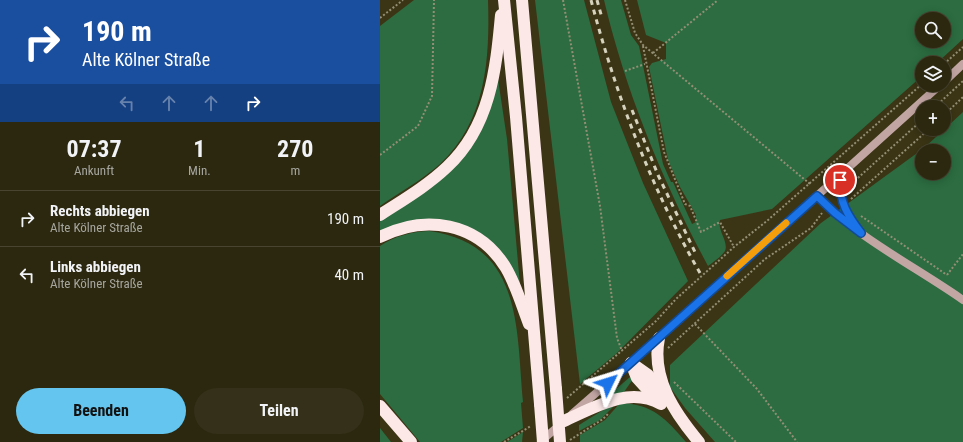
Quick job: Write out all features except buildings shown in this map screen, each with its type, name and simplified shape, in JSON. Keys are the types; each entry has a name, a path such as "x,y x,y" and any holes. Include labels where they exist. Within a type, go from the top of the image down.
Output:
{"highway":[{"path":"503,0 522,191 542,442"},
{"path":"380,215 435,178 462,151 477,127 492,87 503,0"},
{"path":"522,0 560,442"},
{"path":"380,237 401,227 429,224 444,225 460,230 479,240 495,254 506,268 534,339"},
{"path":"659,338 659,368 664,401"},
{"path":"631,364 648,375 664,401 699,442"},
{"path":"564,421 608,402 628,397 664,401"},
{"path":"380,406 411,442"},
{"path":"380,416 402,442"}],"main road":[{"path":"951,75 963,64"},
{"path":"542,442 564,421 631,364 932,92"},
{"path":"841,174 840,186 843,204 847,213 861,233"},
{"path":"817,196 827,206 861,233 941,284 963,300"}],"path":[{"path":"380,18 403,0"},
{"path":"380,155 418,126 432,96 434,0"},
{"path":"563,0 600,206 617,338 622,351 631,364"},
{"path":"625,0 635,33 643,45 810,184"},
{"path":"653,53 718,0"},
{"path":"643,45 645,64 664,152 685,204 690,206 701,232 720,222 734,247"},
{"path":"951,58 963,47"},
{"path":"625,71 645,64"},
{"path":"943,100 963,81"},
{"path":"565,400 622,351 734,247 810,184 915,90"},
{"path":"951,108 963,97"},
{"path":"847,188 915,126"},
{"path":"848,194 850,200 921,136"},
{"path":"797,442 757,389 695,324 765,259 811,228 827,206"},
{"path":"860,216 947,275"},
{"path":"941,284 963,254"},
{"path":"669,377 736,442"},
{"path":"504,442 532,425"}],"green space":[{"path":"414,0 488,0 488,44 486,66 476,109 467,129 455,147 433,170 380,206 380,26"},
{"path":"535,0 584,0 611,102 643,183 688,281 617,353 580,384"},
{"path":"604,0 621,0 631,35 639,46 663,164 692,224 696,222 696,215 680,187 668,160 649,67 652,63 666,59 666,43 646,35 637,0 963,0 963,39 945,56 915,56 915,82 772,209 720,220 720,228 726,247 725,251 708,266 661,169 647,136 623,69"},
{"path":"498,79 507,139 520,285 462,226 380,233 380,220 451,170"},
{"path":"963,112 963,442 715,442 685,408 670,387 670,365 821,223 915,155 915,180 951,180 951,144 928,144 937,136 951,136 951,123"},
{"path":"429,231 460,239 482,253 498,271 509,294 519,346 523,402 521,403 523,428 501,442 420,442 380,394 380,246 403,235"},
{"path":"630,377 633,379 624,392 609,395"},
{"path":"620,403 641,406 658,414 672,426 686,442 580,442 580,435 605,420"},
{"path":"608,407 613,407 600,420 579,431 579,425"},
{"path":"380,428 391,442 380,442"},
{"path":"523,432 522,442 507,442"}],"railway":[{"path":"591,0 612,71 636,140 666,208 700,273"},
{"path":"597,0 602,18"},
{"path":"632,110 658,175 695,252"}],"slow traffic":[{"path":"727,276 786,223"}],"route":[{"path":"608,383 817,196 835,213 861,233 844,208 840,180"}]}
